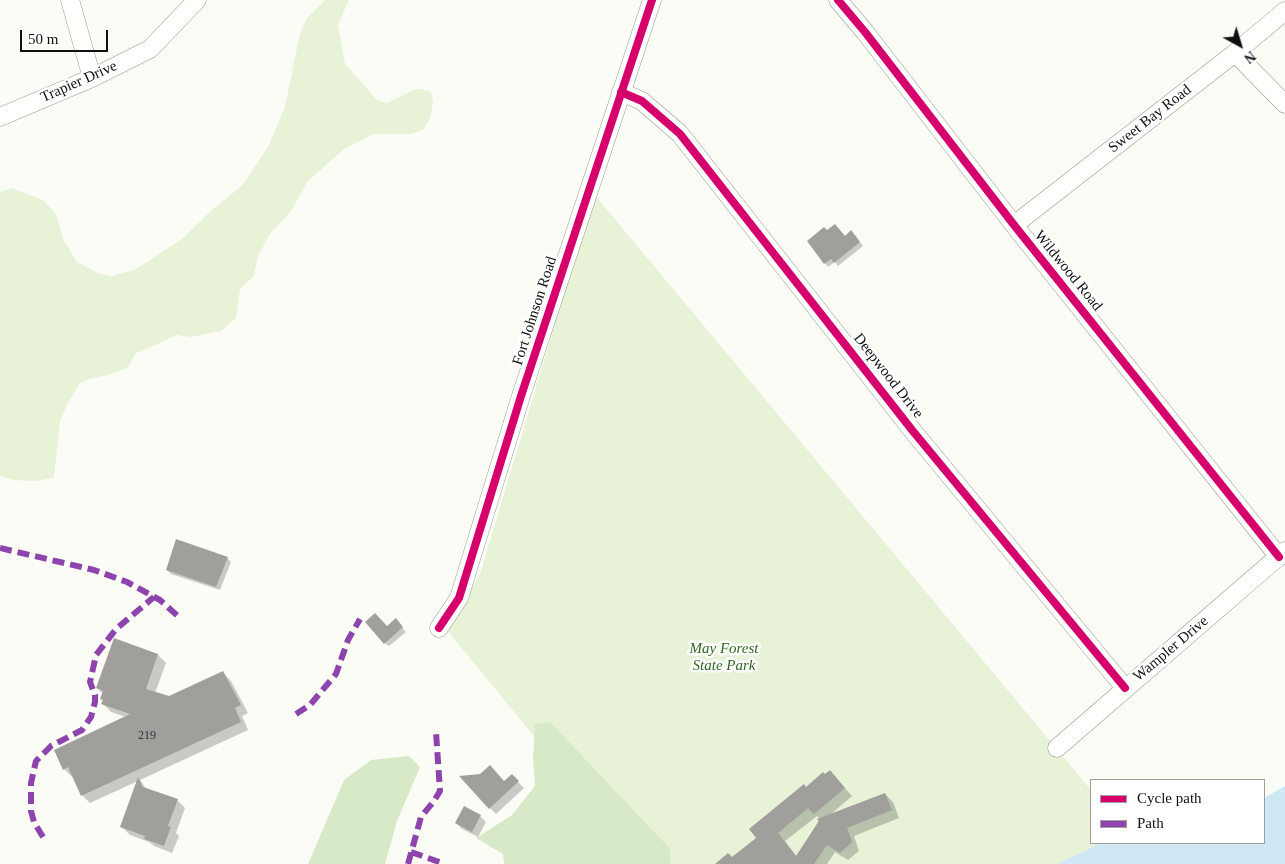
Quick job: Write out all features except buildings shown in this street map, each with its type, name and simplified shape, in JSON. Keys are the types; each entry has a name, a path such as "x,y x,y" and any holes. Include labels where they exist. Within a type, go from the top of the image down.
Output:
{"street":[{"path":"70,0 92,78"},
{"name":"Trapier Drive","path":"0,117 92,78 150,49 197,0"},
{"name":"Fort Johnson Road","path":"439,628 459,598 521,396 652,0"},
{"name":"Wildwood Road","path":"838,0 866,32 1014,225 1282,554"},
{"name":"Sweet Bay Road","path":"1014,225 1235,53 1285,11"},
{"path":"1235,53 1285,104"},
{"name":"Deepwood Drive","path":"621,92 642,101 680,134 912,430 1125,688"},
{"name":"Wampler Drive","path":"1057,748 1282,554"}],"green space":[{"path":"325,0 349,0 338,24 345,64 377,100 387,103 413,90 422,89 431,92 433,103 430,118 424,129 412,134 373,134 343,150 307,182 292,210 270,234 258,256 254,276 240,289 236,318 221,331 191,337 176,335 136,353 127,368 112,374 89,379 79,384 60,421 54,478 34,481 14,480 0,476 0,192 11,188 43,200 56,214 63,239 77,262 100,274 111,276 134,270 182,239 213,209 243,185 269,145 285,107 300,33 307,18"},
{"name":"May Forest State Park","path":"594,194 1090,789 1090,844 1246,844 1252,864 639,864 446,629 480,574"},
{"path":"550,722 670,849 670,864 504,864 503,854 476,838 512,815 535,786 533,758 535,724"},
{"path":"409,756 420,767 397,821 385,864 308,864 344,780 371,760"}],"water":[{"path":"1285,786 1285,864 1057,864 1100,844 1265,844 1265,797"}],"marked path":[{"path":"0,548 94,570 127,582 160,600 179,617"},
{"path":"43,837 34,822 31,811 31,783 36,761 51,746 82,730 91,717 95,702 95,695 90,682 96,655 116,629 154,597"},
{"path":"296,714 310,705 336,674 348,640 360,619"},
{"path":"408,864 421,817 440,791 436,732"},
{"path":"411,852 445,864"}],"cycle path":[{"path":"439,628 459,598 521,396 652,0"},
{"path":"838,0 865,32 1014,225 1279,557"},
{"path":"621,92 642,101 680,134 912,430 1125,688"}]}
